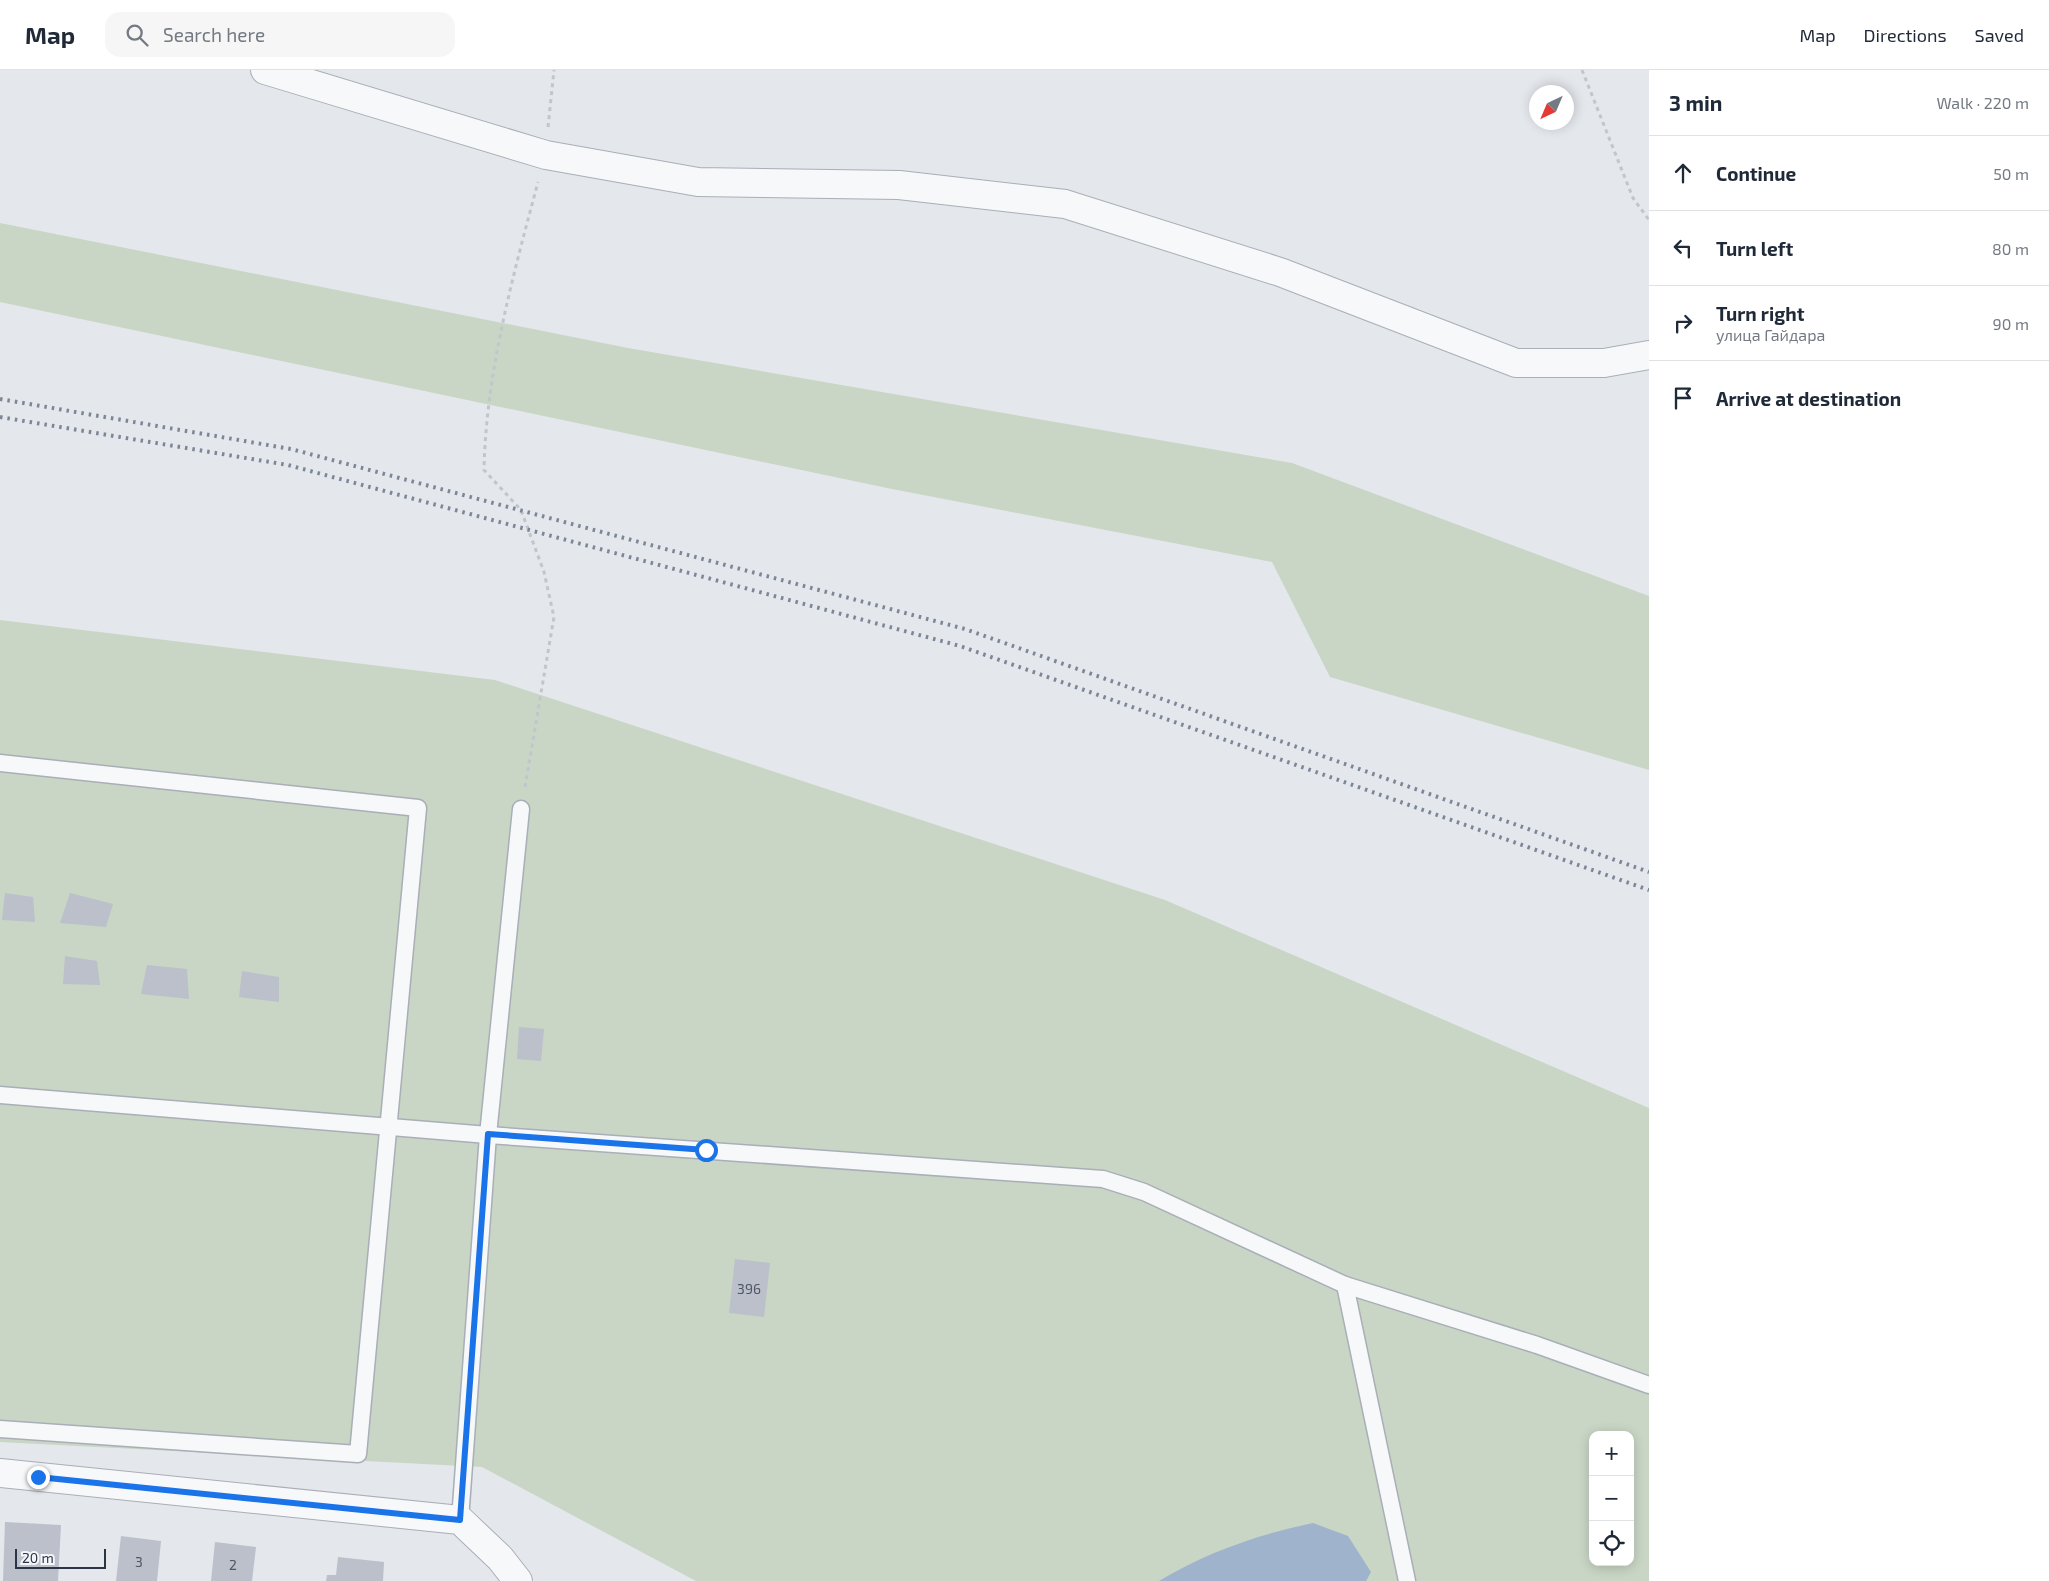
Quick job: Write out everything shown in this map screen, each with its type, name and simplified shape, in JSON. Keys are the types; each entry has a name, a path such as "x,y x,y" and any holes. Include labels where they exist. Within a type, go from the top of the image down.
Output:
{"street":[{"path":"265,70 546,154 698,182 899,185 1065,204 1280,272 1516,363 1604,363 1649,355"},
{"path":"0,1474 460,1520 500,1558 518,1581"}],"lane":[{"path":"0,763 418,808 390,1127 358,1454 0,1429"},
{"path":"460,1520 488,1134 521,809"},
{"path":"0,1095 390,1127 1104,1179 1144,1192 1345,1285 1537,1344 1649,1385"},
{"path":"1345,1285 1407,1581"}],"path":[{"path":"521,809 554,617 544,572 520,510 484,470 484,432 494,369 522,241 546,154 554,70"},
{"path":"1582,70 1633,198 1649,220"}],"green space":[{"path":"0,223 628,348 1292,463 1649,596 1649,770 1330,677 1272,562 892,489 0,302"},
{"path":"0,620 495,680 1165,900 1649,1108 1649,1581 696,1581 482,1467 0,1442"}],"water":[{"path":"1313,1523 1348,1536 1371,1572 1366,1581 1159,1581 1196,1561 1234,1545"}],"building":[{"path":"5,893 33,897 35,922 2,920"},
{"path":"70,893 113,904 106,927 60,923"},
{"path":"65,956 97,961 100,985 63,984"},
{"path":"147,965 187,969 189,999 141,994"},
{"path":"242,971 279,977 279,1002 239,997"},
{"path":"519,1027 544,1029 541,1061 517,1059"},
{"path":"735,1259 770,1263 764,1317 729,1313"},
{"path":"5,1522 61,1525 58,1581 3,1581"},
{"path":"121,1536 161,1541 157,1581 116,1581"},
{"path":"215,1542 256,1547 252,1581 211,1581"},
{"path":"338,1557 384,1562 383,1581 326,1581 327,1575 336,1575"}],"railway":[{"path":"0,399 291,449 965,629 1649,872"},
{"path":"0,417 288,465 960,646 1649,890"}],"route":[{"path":"38,1477 460,1520 488,1134 706,1150"}]}
